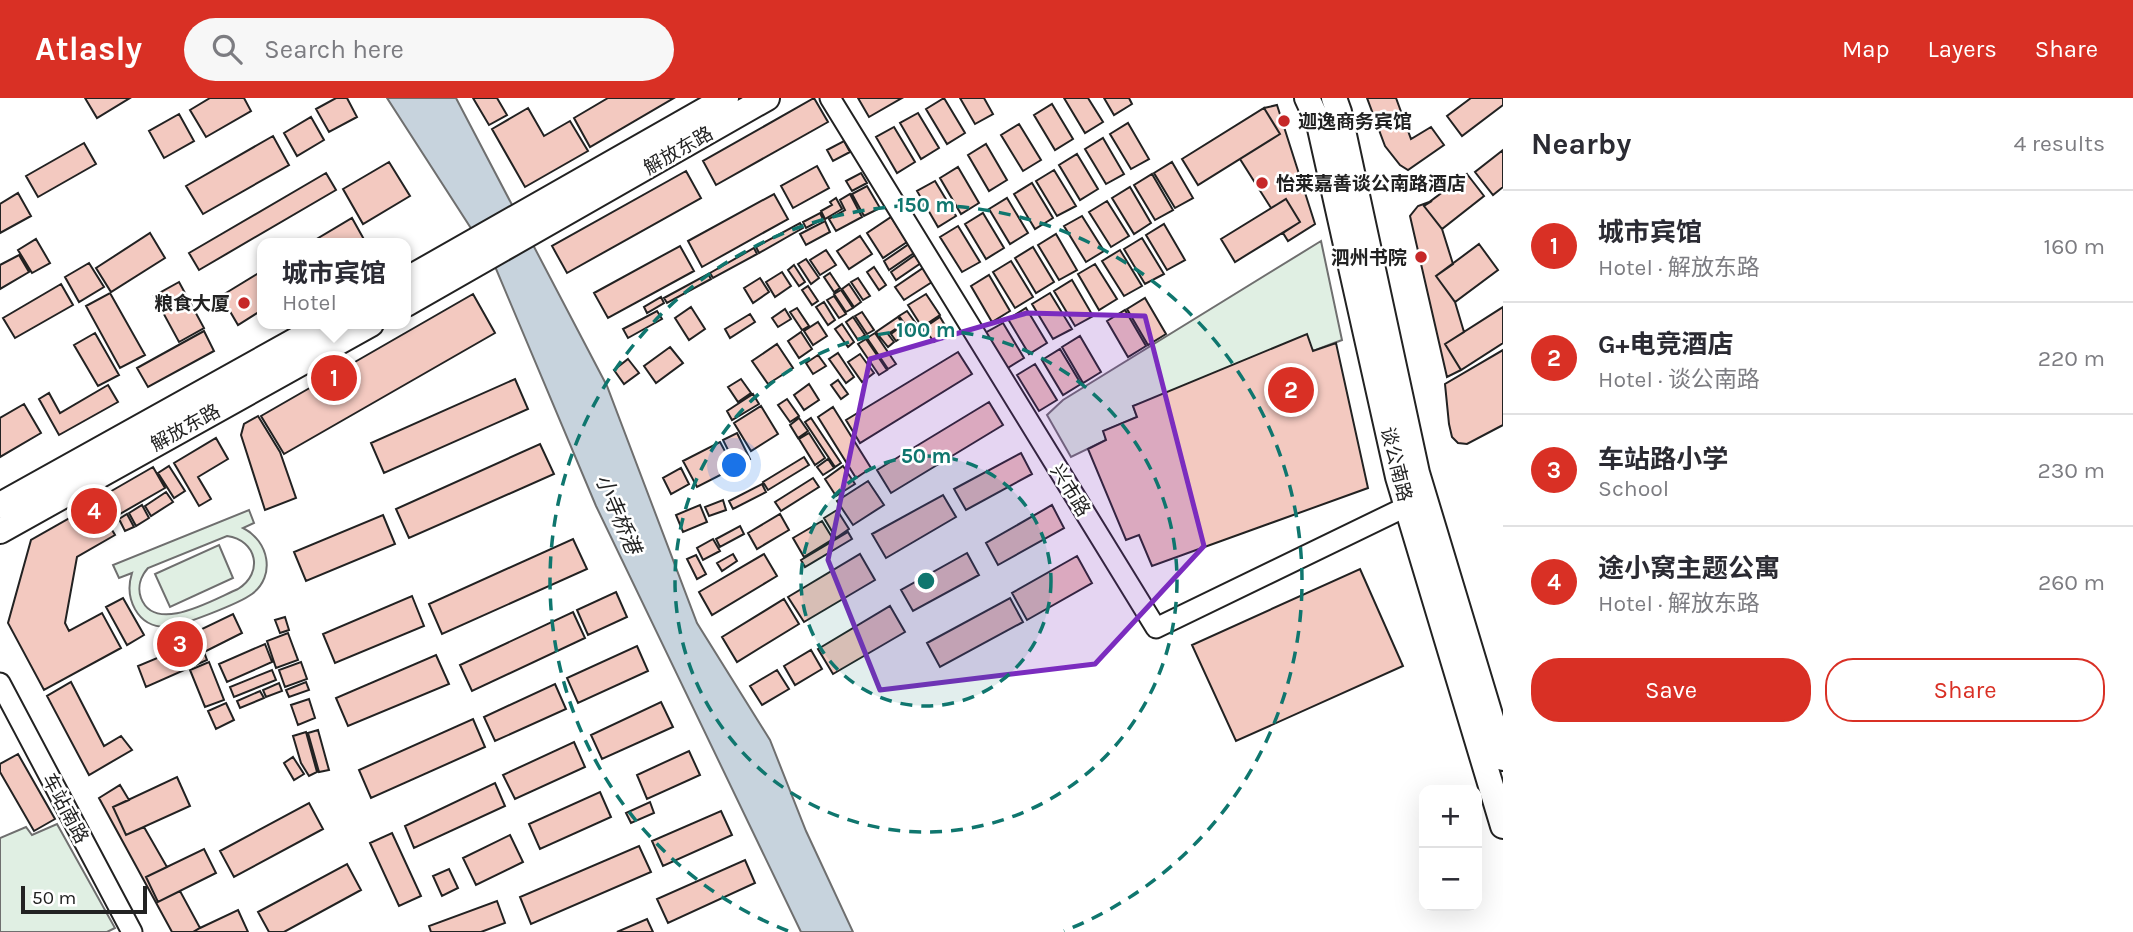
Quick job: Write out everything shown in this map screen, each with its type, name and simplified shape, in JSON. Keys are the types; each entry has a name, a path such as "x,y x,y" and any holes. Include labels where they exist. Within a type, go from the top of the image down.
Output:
{"main road":[{"name":"解放东路","path":"542,216 726,98"},
{"name":"解放东路","path":"411,300 469,257 768,98"},
{"name":"谈公南路","path":"1307,98 1319,124 1398,477 1416,502 1503,758"},
{"name":"谈公南路","path":"1334,98 1416,473 1416,502 1503,825"},
{"name":"解放东路","path":"411,278 469,257"},
{"name":"解放东路","path":"0,505 317,329"},
{"name":"解放东路","path":"0,531 362,329"}],"street":[{"name":"兴市路","path":"830,98 1156,628 1416,502"},
{"name":"车站南路","path":"0,683 132,932"}],"highlighted area":[{"path":"1027,313 1145,316 1204,546 1095,664 880,690 828,560 870,359"}],"green space":[{"path":"1321,241 1342,340 1133,406 1137,417 1104,431 1106,440 1071,457 1047,415 1063,400"},
{"path":"249,510 254,523 243,528 259,541 264,550 267,569 260,587 252,594 196,619 166,627 156,626 140,617 130,592 132,573 119,578 113,565","holes":["227,536 237,539 251,550 254,566 251,575 238,589 186,611 159,614 148,609 139,590 148,568"]},
{"path":"219,545 233,578 170,607 155,574"},
{"path":"57,824 115,928 107,932 0,932 0,838 26,827 32,835"}],"water":[{"name":"小寺桥港","path":"387,98 456,98 607,386 697,623 770,740 806,831 853,932 801,932 596,506 494,264"}],"building":[{"path":"85,98 130,98 97,118"},
{"path":"210,98 244,98 251,111 206,137 190,110"},
{"path":"336,98 347,98 357,117 329,132 316,109"},
{"path":"473,98 497,98 507,115 489,125"},
{"path":"608,98 674,98 590,147 574,118"},
{"path":"814,98 828,122 716,185 703,161"},
{"path":"858,98 902,98 869,117"},
{"path":"944,98 965,133 947,144 926,109"},
{"path":"960,98 984,98 993,114 975,124"},
{"path":"1064,98 1088,98 1103,122 1085,133"},
{"path":"1104,98 1129,98 1132,104 1114,115"},
{"path":"1367,98 1396,98 1411,139 1431,127 1444,145 1408,170 1400,165 1385,146"},
{"path":"1471,98 1503,98 1503,105 1462,136 1447,116"},
{"path":"1052,104 1073,139 1055,150 1034,115"},
{"path":"1277,105 1315,224 1288,241 1283,233 1300,222 1286,199 1271,208 1240,159 1280,134 1264,108"},
{"path":"528,108 544,136 570,121 588,151 525,187 492,129"},
{"path":"1264,108 1280,134 1198,185 1182,159"},
{"path":"918,113 939,148 921,159 900,123"},
{"path":"179,114 194,141 164,158 149,131"},
{"path":"311,117 324,140 297,156 284,133"},
{"path":"1128,123 1149,159 1131,169 1110,134"},
{"path":"1019,124 1041,160 1023,171 1001,135"},
{"path":"894,127 915,162 897,173 876,137"},
{"path":"273,136 289,165 203,214 186,186"},
{"path":"1103,138 1124,174 1106,184 1085,149"},
{"path":"844,141 850,152 833,161 827,150"},
{"path":"84,143 96,164 38,197 26,176"},
{"path":"986,144 1007,180 989,191 968,155"},
{"path":"1503,150 1503,187 1493,195 1475,172"},
{"path":"1077,154 1098,189 1080,200 1059,165"},
{"path":"389,162 410,196 363,224 343,189"},
{"path":"1172,162 1193,198 1175,208 1154,173"},
{"path":"817,166 829,188 793,208 781,186"},
{"path":"958,167 979,203 961,214 940,178"},
{"path":"1054,170 1076,206 1057,216 1036,181"},
{"path":"686,171 701,198 567,273 552,246"},
{"path":"326,173 336,190 199,270 189,253"},
{"path":"861,173 867,183 852,191 846,181"},
{"path":"1152,174 1173,210 1155,220 1134,185"},
{"path":"1467,174 1484,196 1442,229 1424,206"},
{"path":"935,181 956,216 938,227 917,191"},
{"path":"1032,183 1053,218 1035,229 1014,194"},
{"path":"867,186 880,208 864,216 852,194"},
{"path":"1130,187 1151,223 1134,234 1112,198"},
{"path":"18,193 31,216 0,233 0,204"},
{"path":"774,194 788,219 702,267 688,241"},
{"path":"850,194 862,217 836,231 829,219 845,210 840,200"},
{"path":"836,198 842,209 825,219 821,211 832,205 830,202"},
{"path":"1007,198 1028,233 1010,244 989,209"},
{"path":"1286,199 1300,222 1235,262 1221,239"},
{"path":"1107,201 1129,236 1111,247 1089,212"},
{"path":"1432,201 1424,206 1442,229 1453,264 1436,276 1455,302 1464,332 1445,344 1461,370 1447,377 1410,216 1418,206"},
{"path":"820,213 823,219 806,228 803,222"},
{"path":"983,213 1004,248 986,259 965,224"},
{"path":"1082,216 1104,251 1086,262 1064,226"},
{"path":"891,217 907,242 883,258 867,233"},
{"path":"352,218 363,238 318,238"},
{"path":"825,221 830,232 806,245 800,234"},
{"path":"800,223 803,228 759,253 756,247"},
{"path":"1164,224 1185,260 1167,270 1146,235"},
{"path":"958,226 980,262 962,272 940,237"},
{"path":"150,233 165,258 111,292 96,268"},
{"path":"1056,234 1077,270 1059,280 1038,245"},
{"path":"860,236 872,254 849,269 837,251"},
{"path":"1142,238 1164,274 1145,284 1124,249"},
{"path":"36,239 50,263 32,273 18,250"},
{"path":"909,244 914,253 889,270 884,261"},
{"path":"1479,244 1498,270 1455,302 1436,276"},
{"path":"680,246 694,271 608,318 594,293"},
{"path":"1033,247 1054,282 1036,293 1015,258"},
{"path":"754,248 757,254 713,278 710,273"},
{"path":"826,250 836,265 820,275 810,260"},
{"path":"1120,250 1142,286 1124,296 1102,261"},
{"path":"19,255 29,272 0,289 0,265"},
{"path":"915,255 921,263 896,280 891,272"},
{"path":"806,259 819,278 811,284 798,264"},
{"path":"1011,261 1033,297 1015,308 993,272"},
{"path":"89,263 104,287 79,302 65,277"},
{"path":"1095,264 1117,299 1099,310 1078,274"},
{"path":"794,265 805,282 799,286 788,270"},
{"path":"874,267 886,285 879,290 867,272"},
{"path":"923,268 932,282 904,300 895,287"},
{"path":"782,272 791,286 775,297 766,282"},
{"path":"830,273 840,288 834,292 824,277"},
{"name":"粮食大厦","path":"257,274 257,313 238,325 221,296"},
{"path":"708,274 711,279 667,303 664,298"},
{"path":"989,275 1010,311 992,322 971,286"},
{"path":"760,278 769,292 753,303 744,288"},
{"path":"858,278 870,296 863,300 851,282"},
{"path":"1072,280 1093,316 1075,326 1054,291"},
{"path":"179,282 204,328 179,342 154,296"},
{"path":"61,284 73,305 15,338 3,318"},
{"path":"849,284 861,302 854,307 842,289"},
{"path":"808,286 818,301 812,305 802,290"},
{"path":"841,290 853,308 846,312 834,294"},
{"path":"110,293 145,355 120,368 86,306"},
{"path":"1050,293 1072,329 1053,339 1032,304"},
{"path":"473,294 495,333 284,454 261,416"},
{"path":"926,294 940,315 922,327 908,305"},
{"path":"834,296 846,314 839,318 827,300"},
{"path":"661,297 664,303 647,313 644,307"},
{"path":"1145,298 1166,334 1148,345 1127,309"},
{"path":"824,302 835,320 828,325 816,307"},
{"path":"691,307 705,329 689,340 675,318"},
{"path":"1503,307 1503,343 1461,370 1445,344"},
{"path":"797,308 809,326 802,330 790,312"},
{"path":"1026,308 1047,343 1029,354 1008,319"},
{"path":"785,309 791,319 778,327 772,318"},
{"path":"1125,310 1146,346 1128,357 1107,321"},
{"path":"657,311 662,319 628,338 623,329"},
{"path":"907,311 917,325 909,330 899,316"},
{"path":"862,312 874,330 867,334 855,316"},
{"path":"750,314 755,322 730,338 725,329"},
{"path":"853,317 865,335 858,340 846,322"},
{"path":"898,317 903,324 888,334 894,342 888,347 876,332"},
{"path":"940,317 949,332 934,342 924,328"},
{"path":"818,322 827,336 813,345 804,331"},
{"path":"1003,323 1024,358 1006,369 985,333"},
{"path":"842,324 854,342 848,347 835,329"},
{"path":"904,324 909,332 896,341 891,334"},
{"path":"204,331 214,351 148,387 137,368"},
{"path":"801,332 812,349 799,358 788,341"},
{"path":"95,333 119,375 98,386 74,345"},
{"path":"875,333 896,364 888,369 867,338"},
{"path":"1307,334 1313,351 1336,343 1368,488 1152,566 1139,535 1126,540 1088,449 1106,440 1103,431 1137,417 1133,406"},
{"path":"1080,336 1101,372 1083,383 1062,347"},
{"path":"866,339 887,370 879,375 858,344"},
{"path":"777,344 793,368 768,384 752,361"},
{"path":"670,347 683,363 656,383 644,366"},
{"path":"1060,349 1081,384 1063,395 1042,360"},
{"path":"1503,350 1503,425 1467,444 1458,443 1452,437 1449,424 1445,384"},
{"path":"958,352 972,374 860,443 846,420"},
{"path":"838,353 854,377 846,383 829,359"},
{"path":"860,354 874,373 862,382 848,362"},
{"path":"818,355 826,366 813,374 806,363"},
{"path":"628,359 639,373 624,384 614,370"},
{"path":"1035,364 1057,400 1039,411 1017,375"},
{"path":"515,379 528,409 384,473 371,443"},
{"path":"741,379 751,393 738,402 728,387"},
{"path":"838,380 848,394 841,399 831,385"},
{"path":"809,384 819,400 804,410 794,395"},
{"path":"108,385 118,402 59,435 39,399 49,393 60,413"},
{"path":"753,394 759,404 732,420 727,411"},
{"path":"787,399 799,416 790,422 778,405"},
{"path":"989,402 1003,425 891,493 877,470"},
{"path":"24,404 41,433 0,457 0,418"},
{"path":"761,406 778,434 751,451 734,423"},
{"path":"833,407 871,468 856,478 818,417"},
{"path":"258,416 280,452 296,498 265,510 241,435 244,424"},
{"path":"799,418 808,431 798,438 790,425"},
{"path":"811,418 841,463 835,467 805,422"},
{"path":"737,433 750,459 736,466 723,440"},
{"path":"809,433 825,458 815,465 799,439"},
{"path":"216,438 228,459 198,477 211,499 199,506 174,463"},
{"path":"720,442 734,468 697,487 683,461"},
{"path":"540,444 554,474 409,538 396,509"},
{"path":"1021,453 1032,474 966,510 954,489"},
{"path":"804,457 809,465 768,490 763,482"},
{"path":"828,459 834,468 823,475 817,467"},
{"path":"169,466 185,491 174,498 158,473"},
{"path":"843,466 855,484 836,496 825,479"},
{"path":"153,467 165,488 113,518 101,497"},
{"path":"681,468 689,484 671,494 663,478"},
{"path":"813,478 819,487 781,511 775,502"},
{"path":"868,481 884,505 853,525 837,501"},
{"path":"762,484 766,492 733,509 729,501"},
{"path":"166,492 173,502 151,516 145,506"},
{"path":"943,495 956,517 886,558 872,534"},
{"path":"723,500 726,510 709,516 705,507"},
{"path":"96,503 115,535 77,557 65,623 69,631 102,613 121,648 44,690 8,623 31,540"},
{"path":"142,505 149,518 136,526 129,513"},
{"path":"700,505 707,522 683,532 676,515"},
{"path":"1052,505 1064,528 998,565 986,543"},
{"path":"837,510 849,529 836,538 824,518"},
{"path":"127,514 134,527 125,531 119,519"},
{"path":"780,514 789,530 757,549 748,533"},
{"path":"383,515 395,544 306,581 294,552"},
{"path":"822,521 833,539 804,557 793,538"},
{"path":"740,526 744,534 720,547 716,539"},
{"path":"848,532 852,539 805,567 801,560"},
{"path":"573,539 587,569 442,634 429,604"},
{"path":"713,539 720,551 703,560 697,548"},
{"path":"967,553 979,575 913,611 901,590"},
{"path":"733,554 737,561 722,571 717,563"},
{"path":"764,554 777,576 712,615 699,592"},
{"path":"860,554 875,580 804,622 788,597"},
{"path":"696,555 706,574 697,579 687,559"},
{"path":"1077,556 1092,583 1027,620 1012,593"},
{"path":"1360,569 1403,666 1236,741 1192,645"},
{"path":"616,592 627,617 588,635 577,610"},
{"path":"412,596 424,626 335,663 323,634"},
{"path":"123,598 144,635 127,645 106,607"},
{"path":"1010,598 1023,622 940,667 927,643"},
{"path":"784,599 799,624 737,662 722,637"},
{"path":"890,606 905,632 833,674 818,649"},
{"path":"573,612 585,638 472,691 460,665"},
{"path":"233,614 242,633 204,652 207,660 146,687 138,666 179,649 177,641"},
{"path":"285,617 289,630 280,633 275,620"},
{"path":"288,633 298,660 276,668 267,641"},
{"path":"265,644 272,662 227,682 219,664"},
{"path":"637,646 648,671 578,703 567,678"},
{"path":"811,650 822,669 795,685 784,666"},
{"path":"436,655 449,684 348,726 336,698"},
{"path":"209,662 224,700 205,707 190,670"},
{"path":"301,662 307,679 285,687 279,670"},
{"path":"272,670 276,680 234,697 230,687"},
{"path":"777,670 789,689 762,705 750,686"},
{"path":"71,682 104,746 121,736 132,750 89,775 47,696"},
{"path":"306,682 309,690 289,697 286,690"},
{"path":"279,683 282,691 266,697 263,690"},
{"path":"555,684 566,709 495,741 484,717"},
{"path":"260,691 264,698 240,708 237,701"},
{"path":"309,699 315,718 298,725 291,705"},
{"path":"661,702 673,727 602,759 591,735"},
{"path":"226,703 234,720 216,729 208,711"},
{"path":"473,719 485,747 371,798 359,770"},
{"path":"318,730 329,770 319,772 308,733"},
{"path":"306,732 317,772 309,776 301,763 293,736"},
{"path":"574,742 585,767 515,799 503,775"},
{"path":"689,751 700,775 647,799 637,775"},
{"path":"18,754 55,819 34,831 0,772 0,764"},
{"path":"293,757 304,774 294,780 284,763"},
{"path":"177,777 190,806 126,835 113,807"},
{"path":"495,783 505,806 414,848 405,826"},
{"path":"120,785 129,800 113,807 126,835 144,827 167,867 146,877 158,902 180,891 200,928 238,910 248,932 172,932 99,798"},
{"path":"600,792 611,817 540,849 529,824"},
{"path":"650,802 654,813 631,823 626,813"},
{"path":"309,803 323,829 234,877 220,851"},
{"path":"721,811 732,835 663,866 652,841"},
{"path":"392,833 421,896 399,906 370,843"},
{"path":"510,835 523,862 476,885 463,858"},
{"path":"639,846 651,872 531,924 520,897"},
{"path":"204,849 216,873 158,902 146,877"},
{"path":"745,860 755,883 668,923 657,899"},
{"path":"347,864 361,890 284,932 269,932 258,912"},
{"path":"449,869 458,888 442,896 433,876"},
{"path":"497,901 505,923 481,932 431,932 429,926"},
{"path":"238,910 248,932 193,932 200,928"},
{"path":"647,919 653,932 617,932"}],"place":[{"name":"迦逸商务宾馆","path":"1284,121"},
{"name":"怡莱嘉善谈公南路酒店","path":"1262,183"},
{"name":"泗州书院","path":"1421,257"},
{"name":"粮食大厦","path":"244,303"},
{"name":"城市宾馆","path":"334,378"},
{"name":"G+电竞酒店","path":"1291,390"},
{"name":"途小窝主题公寓","path":"94,511"},
{"name":"车站路小学","path":"180,644"}]}
